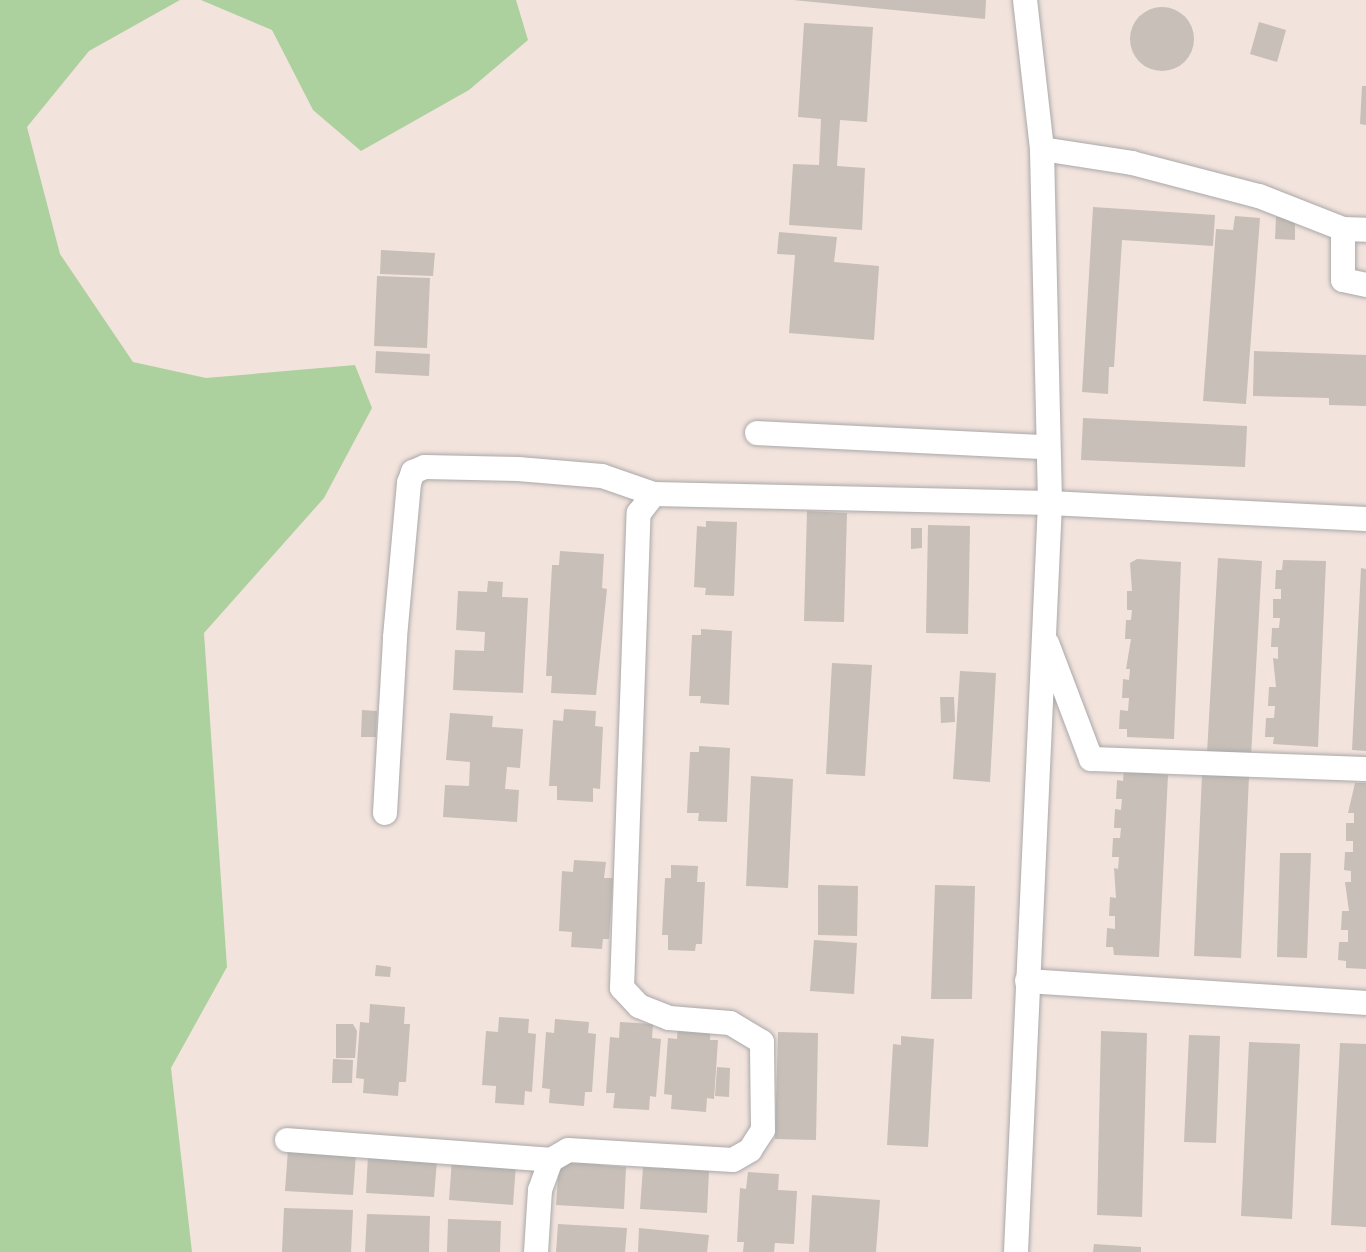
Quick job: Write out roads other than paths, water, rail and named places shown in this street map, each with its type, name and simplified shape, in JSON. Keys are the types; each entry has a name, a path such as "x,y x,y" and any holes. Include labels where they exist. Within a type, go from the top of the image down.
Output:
{"street":[{"path":"1016,1252 1050,503 1045,447 1042,149 1026,0"},
{"path":"1042,149 1132,163 1247,193 1355,229 1343,281 1366,285"},
{"path":"757,433 1045,447"},
{"path":"385,813 395,637 413,472 425,467 602,476 654,494 1050,503 1366,519"},
{"path":"287,1140 551,1160 568,1150 733,1160 750,1150 762,1130 762,1042 730,1023 669,1018 639,1006 622,988 639,513 654,494"},
{"path":"1044,633 1091,759 1366,769"},
{"path":"1027,981 1366,1003"},
{"path":"536,1252 540,1190 551,1160"}]}
